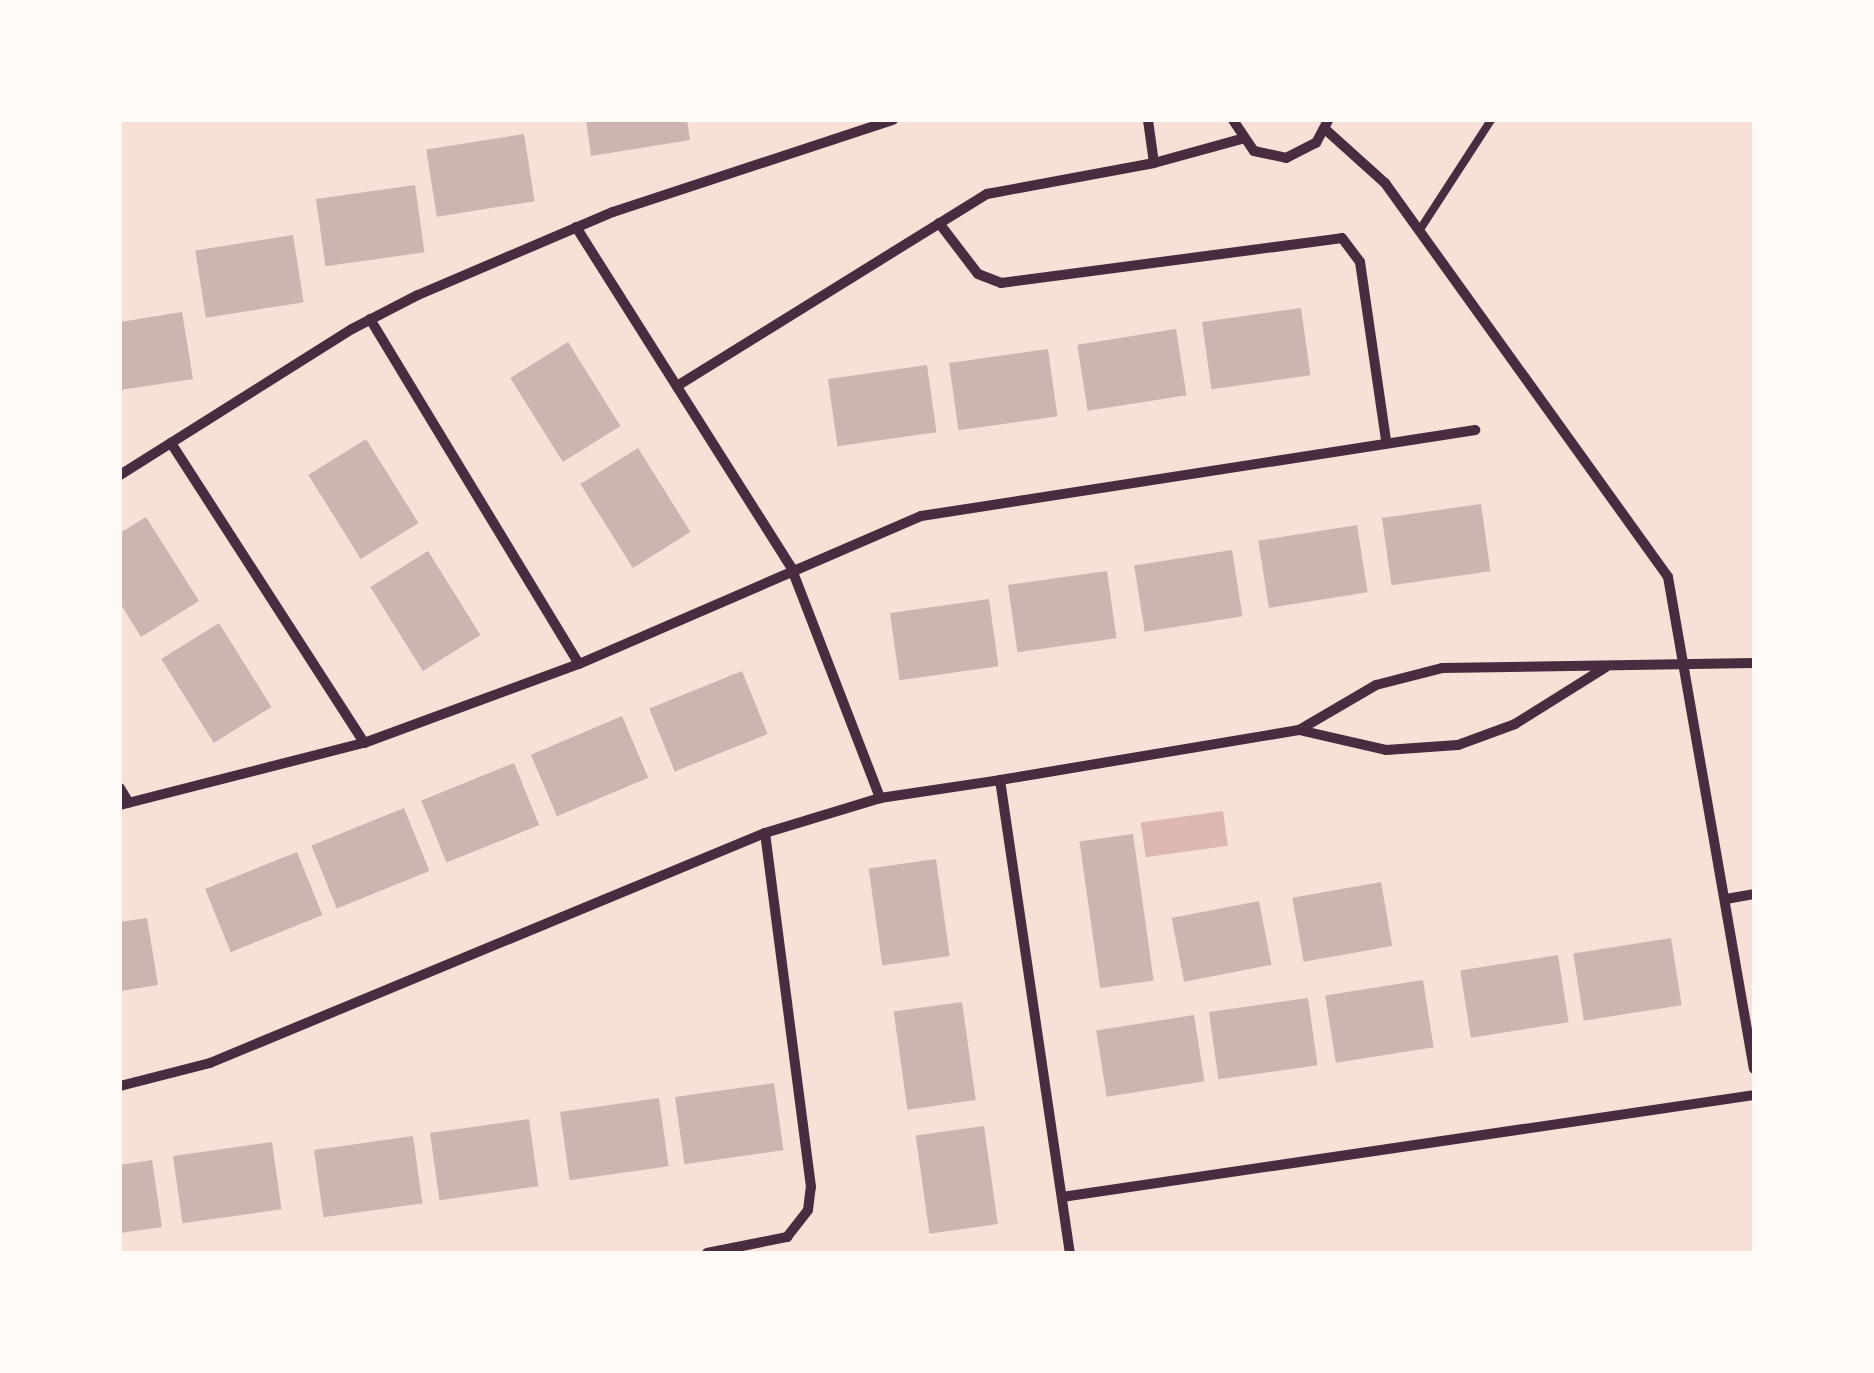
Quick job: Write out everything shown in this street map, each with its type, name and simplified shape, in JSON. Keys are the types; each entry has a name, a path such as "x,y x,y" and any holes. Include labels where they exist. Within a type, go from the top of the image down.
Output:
{"street":[{"path":"120,475 370,319 576,228 893,120"},
{"path":"1148,120 1154,163"},
{"path":"1234,120 1241,139 1269,158 1302,154 1326,125 1368,163 1650,545 1668,577 1686,660 1754,1069"},
{"path":"677,386 939,224 1006,187 1154,163 1241,139"},
{"path":"939,224 978,274 1001,283 1342,238 1360,262 1386,441"},
{"path":"576,228 791,567 880,798"},
{"path":"370,319 579,664"},
{"path":"120,788 125,804 364,743 579,664 791,567 947,510 1474,430"},
{"path":"172,443 364,743"},
{"path":"120,1086 210,1062 765,834 880,798 1299,730 1393,678 1472,666 1608,666 1686,660 1754,663"},
{"path":"1299,730 1386,750 1458,745 1515,724 1608,666"},
{"path":"1000,780 1070,1253"},
{"path":"707,1253 787,1237 808,1210 811,1187 765,834"},
{"path":"1726,899 1754,894"},
{"path":"1062,1197 1754,1095"}],"lane":[{"path":"1419,231 1491,120"}],"shaded area":[{"path":"1223,811 1228,846 1146,857 1141,823"}],"building":[{"path":"586,120 687,120 690,140 591,156"},
{"path":"524,134 535,201 437,217 426,149"},
{"path":"415,185 424,252 325,266 316,199"},
{"path":"293,235 304,302 206,318 195,250"},
{"path":"1301,308 1310,375 1211,389 1202,322"},
{"path":"182,312 193,379 120,390 120,322"},
{"path":"1176,329 1186,395 1088,411 1077,345"},
{"path":"568,342 620,426 563,462 510,378"},
{"path":"1048,349 1057,416 958,430 949,363"},
{"path":"927,365 936,432 837,446 828,379"},
{"path":"366,439 418,523 361,559 308,475"},
{"path":"638,448 690,532 633,568 580,484"},
{"path":"1481,504 1490,571 1391,585 1382,518"},
{"path":"146,517 199,601 141,637 120,603 120,533"},
{"path":"1357,525 1368,592 1269,608 1258,541"},
{"path":"1232,550 1242,616 1145,632 1134,565"},
{"path":"428,551 480,635 423,671 370,587"},
{"path":"1107,571 1116,638 1017,652 1008,585"},
{"path":"989,599 998,666 899,680 890,613"},
{"path":"219,623 271,707 214,743 161,659"},
{"path":"742,671 767,734 675,772 649,708"},
{"path":"622,716 648,778 557,816 531,755"},
{"path":"514,763 539,825 446,863 421,800"},
{"path":"404,808 429,871 337,909 311,845"},
{"path":"1133,834 1154,981 1100,988 1080,842"},
{"path":"297,852 322,915 231,952 205,889"},
{"path":"936,859 950,956 882,966 869,868"},
{"path":"1381,882 1392,946 1304,962 1292,898"},
{"path":"1259,901 1271,965 1184,982 1172,918"},
{"path":"147,918 158,985 120,991 120,922"},
{"path":"1671,938 1682,1005 1584,1021 1573,953"},
{"path":"1558,955 1569,1022 1471,1038 1460,970"},
{"path":"1423,980 1434,1047 1336,1063 1325,995"},
{"path":"1308,998 1317,1065 1218,1079 1209,1012"},
{"path":"962,1002 976,1100 907,1110 894,1012"},
{"path":"1194,1015 1204,1081 1107,1097 1096,1030"},
{"path":"774,1083 783,1150 684,1164 675,1097"},
{"path":"659,1098 669,1166 570,1180 560,1112"},
{"path":"529,1119 538,1186 439,1200 430,1133"},
{"path":"984,1126 998,1224 929,1234 916,1136"},
{"path":"413,1136 422,1203 323,1217 314,1150"},
{"path":"272,1142 281,1209 182,1223 173,1156"},
{"path":"152,1160 162,1227 120,1233 120,1165"}]}
